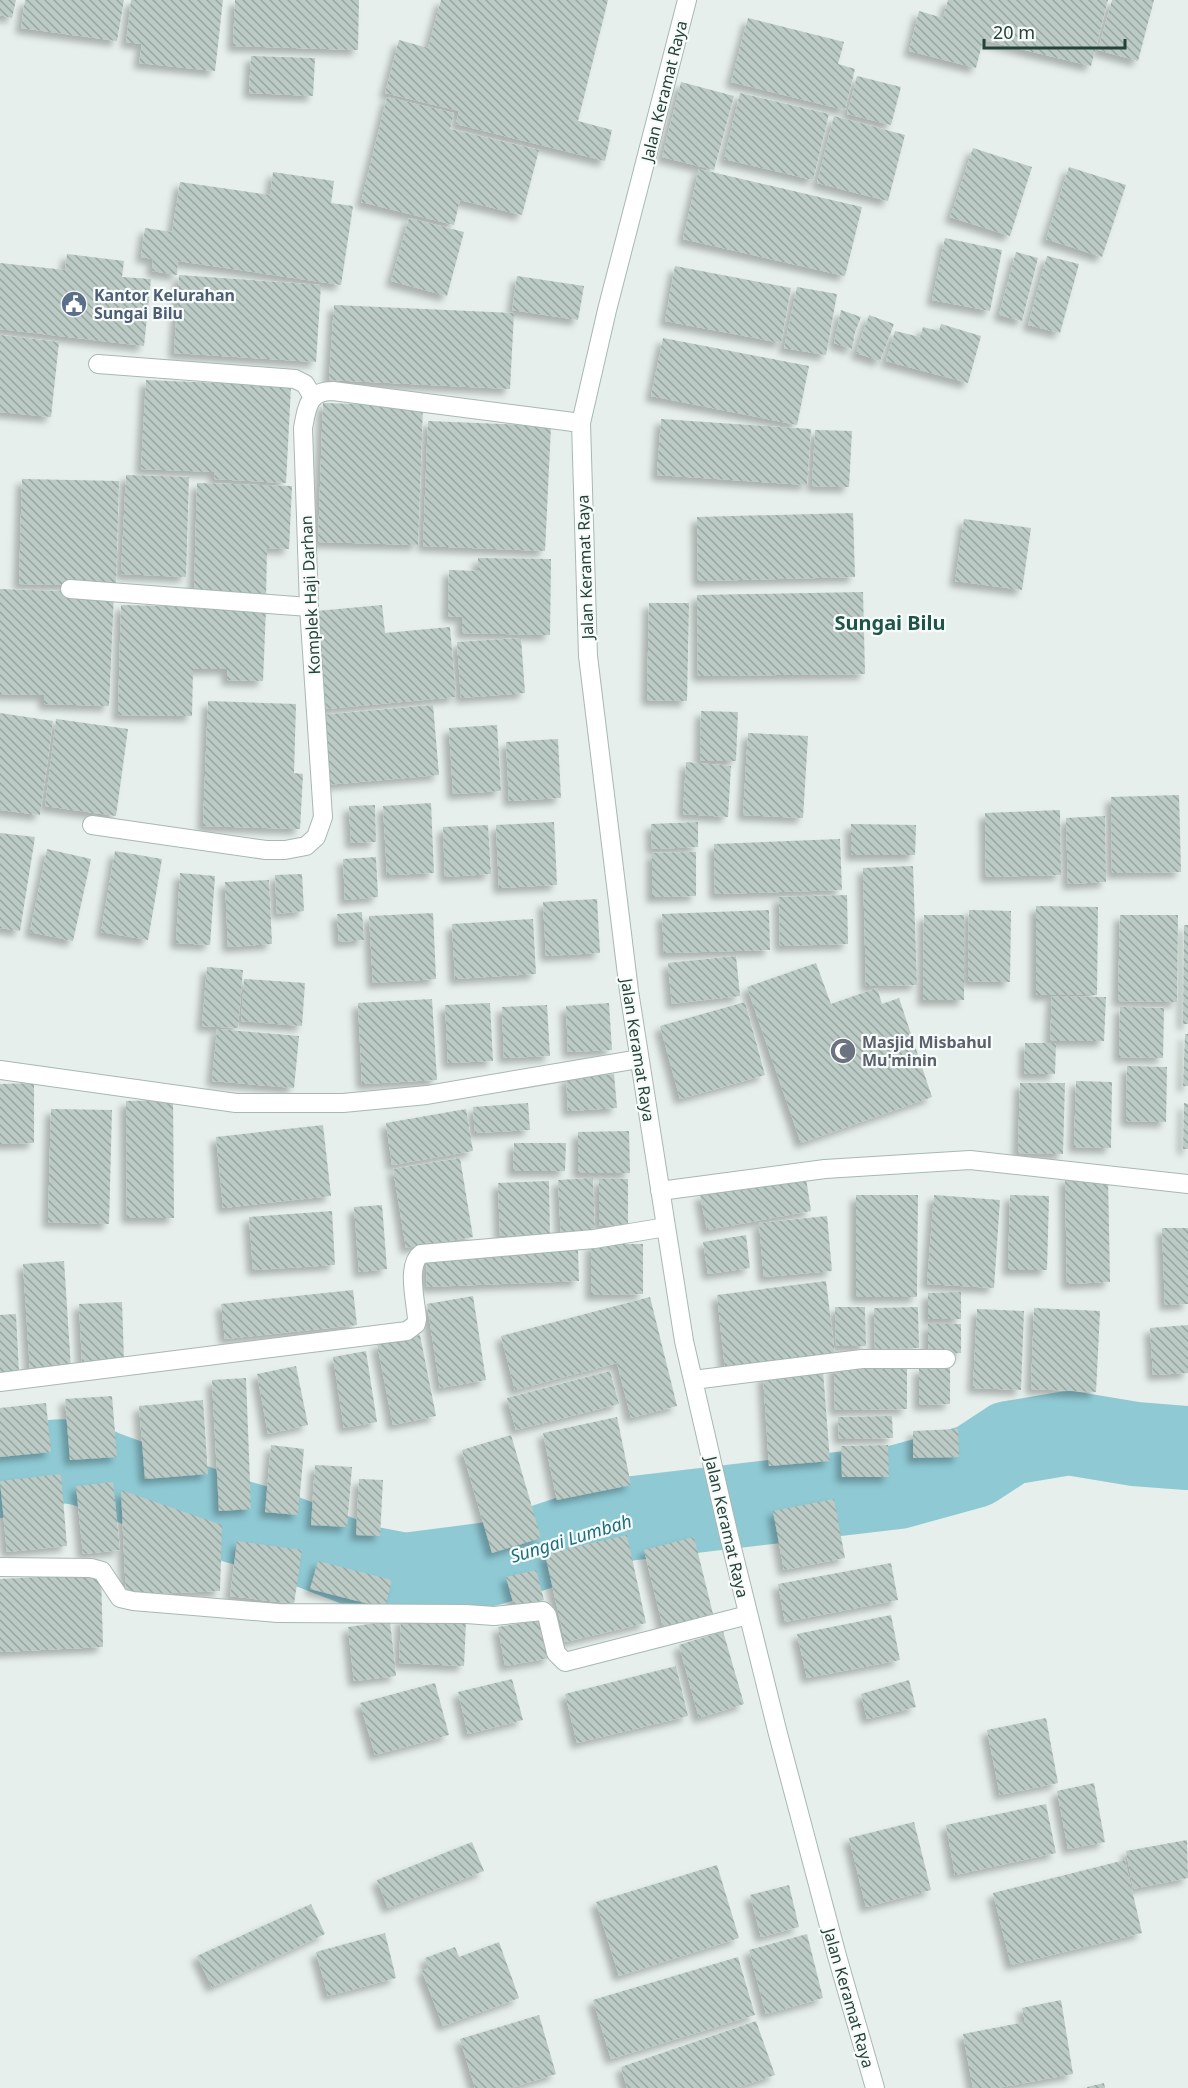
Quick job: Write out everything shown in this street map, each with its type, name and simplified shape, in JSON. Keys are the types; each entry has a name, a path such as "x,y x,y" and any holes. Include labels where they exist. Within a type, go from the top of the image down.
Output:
{"street":[{"name":"Jalan Keramat Raya","path":"687,0 607,310 581,423 588,656 629,991 684,1341 748,1615 837,1956 875,2088"},
{"path":"98,364 295,379 305,384 313,397 321,391 333,391 581,423"},
{"name":"Komplek Haji Darhan","path":"92,825 266,850 285,850 306,846 316,837 323,817 309,606 303,428 307,408 313,397"},
{"path":"70,589 309,606"},
{"path":"0,1070 236,1103 343,1103 427,1095 639,1059"},
{"path":"660,1191 825,1169 970,1160 1188,1184"},
{"path":"0,1382 407,1331 416,1324 417,1319 412,1270 416,1258 421,1254 594,1239 666,1227"},
{"path":"693,1380 862,1359 946,1359"},
{"path":"0,1567 92,1568 102,1571 120,1598 278,1613 494,1616 543,1611 556,1653 565,1662 748,1615"}],"building":[{"path":"0,0 16,0 12,18 0,15"},
{"path":"25,0 124,0 117,41 21,28"},
{"path":"131,0 223,0 215,71 139,63 142,44 126,42"},
{"path":"235,0 359,0 358,50 233,46"},
{"path":"441,0 608,0 578,121 612,130 605,161 456,124 459,111 385,93 399,40 428,48"},
{"path":"948,0 1108,0 1091,66 983,40 976,68 909,51 919,11 943,18"},
{"path":"1112,0 1154,0 1138,61 1098,50"},
{"path":"748,18 844,42 838,64 855,69 845,110 731,82"},
{"path":"251,56 315,58 313,96 249,93"},
{"path":"857,76 901,87 891,125 847,114"},
{"path":"681,82 734,96 714,170 662,157"},
{"path":"740,93 829,114 813,180 724,159"},
{"path":"387,97 454,113 450,129 539,150 522,215 460,200 454,225 361,202"},
{"path":"834,116 905,135 888,201 817,183"},
{"path":"973,148 1032,167 1010,236 950,217"},
{"path":"1069,167 1126,185 1102,257 1046,239"},
{"path":"699,169 862,207 845,276 683,239"},
{"path":"273,172 334,181 331,203 353,206 341,285 178,261 177,275 152,271 153,259 141,257 145,228 172,232 180,182 270,195"},
{"path":"409,218 464,232 447,296 391,281"},
{"path":"945,238 1002,250 990,311 932,300"},
{"path":"1016,252 1038,258 1022,321 999,315"},
{"name":"Kantor Kelurahan Sungai Bilu","path":"67,254 124,261 122,277 151,279 144,346 0,329 0,263 65,270"},
{"path":"1047,256 1079,264 1060,333 1028,325"},
{"path":"675,266 791,288 781,343 665,321"},
{"path":"179,275 321,285 316,362 174,353"},
{"path":"517,276 584,286 578,320 512,310"},
{"path":"797,287 837,294 826,355 784,348"},
{"path":"334,305 514,313 510,389 329,380"},
{"path":"841,310 861,317 852,349 834,343"},
{"path":"869,315 894,324 880,361 856,353"},
{"path":"941,324 981,336 968,383 886,361 895,331 920,337 923,327 939,331"},
{"path":"0,335 59,342 51,417 0,412"},
{"path":"663,338 809,366 797,425 651,396"},
{"path":"146,380 291,386 286,483 214,479 215,472 141,469"},
{"path":"323,403 423,406 418,545 318,542"},
{"path":"661,419 811,429 807,485 657,475"},
{"path":"428,421 551,426 545,551 423,546"},
{"path":"815,430 852,431 849,487 812,486"},
{"path":"126,475 189,477 186,577 121,574"},
{"path":"22,479 119,481 116,586 19,584"},
{"path":"197,483 292,486 289,549 267,548 266,597 194,594"},
{"path":"853,513 855,577 698,581 697,517"},
{"path":"964,519 1031,528 1022,590 955,581"},
{"path":"478,558 551,559 550,635 462,633 462,617 448,616 449,570 478,571"},
{"path":"0,589 114,593 109,706 44,704 44,695 0,694"},
{"path":"863,592 865,674 698,676 697,595"},
{"path":"649,603 689,603 687,701 647,700"},
{"path":"121,605 266,608 263,681 227,680 227,669 193,669 192,716 118,715"},
{"path":"382,605 385,633 450,627 456,697 326,709 317,611"},
{"path":"521,638 525,693 461,698 457,642"},
{"path":"208,701 296,704 294,773 303,774 300,829 203,826"},
{"path":"433,705 439,775 326,785 320,715"},
{"path":"701,711 738,712 736,761 700,761"},
{"path":"0,713 53,721 40,815 0,810"},
{"path":"56,719 128,729 116,816 45,806"},
{"path":"497,725 501,791 453,794 449,728"},
{"path":"748,733 808,736 803,818 743,815"},
{"path":"558,739 561,798 509,801 506,742"},
{"path":"686,762 731,766 728,817 683,814"},
{"path":"1179,795 1181,872 1112,873 1111,797"},
{"path":"431,803 434,873 387,875 383,806"},
{"path":"375,805 376,842 351,843 349,806"},
{"path":"1060,810 1061,875 986,877 985,813"},
{"path":"1105,816 1106,882 1068,884 1066,818"},
{"path":"554,822 557,885 499,888 496,825"},
{"path":"698,822 698,847 652,849 651,824"},
{"path":"851,824 916,825 915,855 851,855"},
{"path":"488,825 491,874 445,877 443,827"},
{"path":"0,833 35,837 20,931 0,928"},
{"path":"840,839 842,890 715,894 714,844"},
{"path":"47,849 91,859 73,941 30,932"},
{"path":"115,851 162,859 148,940 101,932"},
{"path":"696,852 696,896 652,897 652,853"},
{"path":"376,857 378,897 345,900 343,859"},
{"path":"913,866 917,985 866,986 863,868"},
{"path":"180,873 215,876 210,945 176,943"},
{"path":"302,874 304,911 277,914 275,875"},
{"path":"269,880 272,944 228,947 225,882"},
{"path":"847,895 848,944 780,946 779,897"},
{"path":"597,899 600,953 546,956 543,902"},
{"path":"1036,906 1098,907 1097,995 1036,995"},
{"path":"769,910 770,950 664,953 662,914"},
{"path":"969,910 1011,911 1010,982 968,981"},
{"path":"362,912 364,940 339,942 337,914"},
{"path":"433,913 436,979 373,983 369,916"},
{"path":"924,915 964,915 964,1000 923,1000"},
{"path":"1120,915 1178,915 1177,1002 1118,1001"},
{"path":"533,919 536,974 455,979 452,924"},
{"path":"1184,925 1188,925 1188,1024 1183,1024"},
{"path":"736,956 740,996 672,1004 668,963"},
{"name":"Masjid Misbahul Mu'minin","path":"816,963 831,1004 877,988 882,1004 899,998 932,1097 801,1143 747,987"},
{"path":"207,967 243,970 238,1028 202,1026"},
{"path":"244,979 305,983 302,1026 241,1021"},
{"path":"1052,996 1106,997 1104,1041 1050,1041"},
{"path":"432,999 437,1080 362,1084 358,1003"},
{"path":"745,1002 765,1075 680,1099 660,1026"},
{"path":"490,1003 493,1061 448,1063 445,1005"},
{"path":"609,1003 612,1050 568,1052 566,1006"},
{"path":"547,1005 550,1056 504,1058 502,1007"},
{"path":"1120,1007 1164,1008 1163,1058 1119,1057"},
{"path":"217,1029 299,1036 294,1088 212,1081"},
{"path":"1185,1034 1188,1034 1188,1086 1183,1086"},
{"path":"1025,1043 1056,1043 1055,1074 1024,1074"},
{"path":"1127,1066 1167,1067 1166,1122 1126,1121"},
{"path":"614,1074 617,1108 568,1111 566,1077"},
{"path":"1076,1081 1112,1082 1111,1148 1074,1147"},
{"path":"34,1083 34,1143 0,1144 0,1084"},
{"path":"1020,1083 1065,1083 1063,1154 1018,1153"},
{"path":"173,1100 174,1218 127,1218 126,1101"},
{"path":"528,1103 530,1130 475,1133 473,1107"},
{"path":"1184,1103 1188,1104 1188,1149 1183,1149"},
{"path":"51,1109 112,1110 109,1224 48,1222"},
{"path":"466,1109 473,1151 392,1165 386,1123"},
{"path":"323,1125 331,1196 223,1208 216,1137"},
{"path":"629,1131 630,1173 578,1173 578,1132"},
{"path":"514,1143 566,1143 565,1171 513,1171"},
{"path":"460,1158 473,1237 406,1248 393,1169"},
{"path":"1108,1177 1110,1282 1067,1284 1065,1178"},
{"path":"593,1178 595,1235 561,1237 558,1180"},
{"path":"806,1178 811,1211 707,1230 700,1195"},
{"path":"599,1179 628,1179 628,1225 599,1226"},
{"path":"549,1181 550,1234 500,1236 498,1183"},
{"path":"856,1195 918,1195 917,1297 856,1297"},
{"path":"934,1195 1000,1200 994,1288 927,1284"},
{"path":"1010,1195 1049,1196 1047,1270 1008,1270"},
{"path":"382,1205 387,1269 359,1272 354,1207"},
{"path":"332,1211 335,1265 253,1270 249,1217"},
{"path":"827,1216 832,1271 764,1277 759,1223"},
{"path":"1162,1228 1188,1228 1188,1304 1165,1305"},
{"path":"746,1235 750,1268 708,1274 703,1242"},
{"path":"591,1244 643,1244 643,1294 591,1295"},
{"path":"578,1250 579,1281 427,1287 426,1256"},
{"path":"64,1261 71,1368 30,1371 23,1264"},
{"path":"826,1281 835,1355 725,1368 717,1295"},
{"path":"353,1290 357,1325 225,1339 221,1304"},
{"path":"961,1292 961,1319 928,1319 928,1293"},
{"path":"473,1296 486,1380 440,1388 427,1304"},
{"path":"650,1297 677,1406 631,1418 617,1363 515,1390 501,1336"},
{"path":"122,1302 124,1361 82,1363 79,1304"},
{"path":"835,1307 865,1307 866,1346 836,1346"},
{"path":"918,1307 919,1348 875,1349 874,1308"},
{"path":"1034,1308 1100,1311 1096,1392 1031,1389"},
{"path":"977,1309 1024,1311 1021,1390 973,1388"},
{"path":"16,1314 19,1372 0,1373 0,1315"},
{"path":"928,1324 961,1324 961,1353 928,1353"},
{"path":"1188,1325 1188,1373 1153,1375 1150,1328"},
{"path":"420,1335 436,1416 393,1425 377,1344"},
{"path":"366,1351 377,1422 344,1428 333,1357"},
{"path":"907,1364 907,1409 835,1410 834,1365"},
{"path":"296,1366 308,1425 268,1434 257,1374"},
{"path":"950,1367 950,1404 919,1405 919,1368"},
{"path":"610,1371 619,1404 516,1430 507,1398"},
{"path":"823,1371 830,1461 769,1466 763,1375"},
{"path":"246,1378 251,1509 219,1511 212,1380"},
{"path":"112,1396 117,1457 70,1460 65,1399"},
{"path":"203,1400 208,1474 145,1479 139,1406"},
{"path":"46,1403 51,1452 0,1457 0,1408"},
{"path":"892,1416 893,1438 839,1439 838,1417"},
{"path":"617,1417 631,1485 557,1500 543,1433"},
{"path":"958,1429 959,1457 913,1458 913,1431"},
{"path":"511,1435 541,1538 492,1553 462,1450"},
{"path":"271,1445 304,1449 298,1515 265,1512"},
{"path":"888,1445 889,1477 842,1477 841,1446"},
{"path":"315,1465 352,1467 347,1527 311,1525"},
{"path":"61,1474 67,1546 7,1552 0,1481"},
{"path":"359,1479 383,1480 380,1536 356,1535"},
{"path":"113,1482 120,1550 83,1554 76,1486"},
{"path":"121,1490 222,1525 220,1591 126,1595"},
{"path":"834,1499 845,1558 784,1570 773,1511"},
{"path":"627,1535 646,1623 565,1642 545,1554"},
{"path":"694,1537 713,1614 663,1627 644,1550"},
{"path":"237,1541 302,1550 294,1604 230,1596"},
{"path":"318,1561 392,1580 385,1608 310,1589"},
{"path":"891,1563 898,1600 785,1622 778,1584"},
{"path":"536,1570 544,1600 515,1609 506,1577"},
{"path":"101,1574 103,1647 0,1652 0,1579"},
{"path":"891,1615 900,1660 807,1678 797,1634"},
{"path":"401,1618 466,1621 464,1666 399,1663"},
{"path":"543,1619 550,1658 505,1666 498,1627"},
{"path":"390,1621 396,1676 354,1681 348,1627"},
{"path":"723,1631 744,1704 699,1718 679,1645"},
{"path":"676,1666 688,1716 577,1743 565,1694"},
{"path":"512,1679 523,1720 468,1734 458,1692"},
{"path":"909,1680 916,1707 867,1719 861,1694"},
{"path":"435,1683 449,1735 375,1755 360,1703"},
{"path":"1046,1718 1058,1783 1000,1795 987,1730"},
{"path":"1094,1783 1105,1842 1068,1849 1057,1791"},
{"path":"1046,1804 1056,1853 955,1875 946,1825"},
{"path":"914,1822 931,1890 866,1907 849,1838"},
{"path":"1187,1840 1188,1878 1133,1889 1126,1851"},
{"path":"472,1842 484,1871 388,1908 377,1880"},
{"path":"1125,1860 1142,1933 1011,1965 993,1893"},
{"path":"717,1865 739,1938 619,1976 596,1902"},
{"path":"789,1885 799,1927 761,1937 750,1895"},
{"path":"311,1904 325,1934 212,1987 197,1956"},
{"path":"385,1933 396,1978 328,1996 316,1952"},
{"path":"807,1934 823,1998 766,2014 749,1950"},
{"path":"499,1942 519,1998 443,2026 422,1971 428,1968 425,1958 455,1947 459,1957"},
{"path":"738,1957 755,2015 611,2059 593,2000"},
{"path":"1061,2000 1073,2074 997,2088 973,2088 963,2034 1025,2022 1022,2008"},
{"path":"539,2015 556,2074 511,2088 475,2088 460,2039"},
{"path":"756,2021 775,2075 736,2088 627,2088 621,2067"},
{"path":"1104,2083 1105,2088 1087,2088 1087,2087"}],"waterway":[{"name":"Sungai Lumbah","path":"0,1476 40,1464 76,1462 235,1521 270,1531 363,1567 405,1575 490,1564 626,1519 898,1487 974,1466 1009,1443 1069,1433 1135,1444 1188,1448"}],"place":[{"name":"Kantor Kelurahan Sungai Bilu","path":"74,304"},
{"name":"Masjid Misbahul Mu'minin","path":"843,1051"}],"district":[{"name":"Sungai Bilu","path":"890,623"}]}
